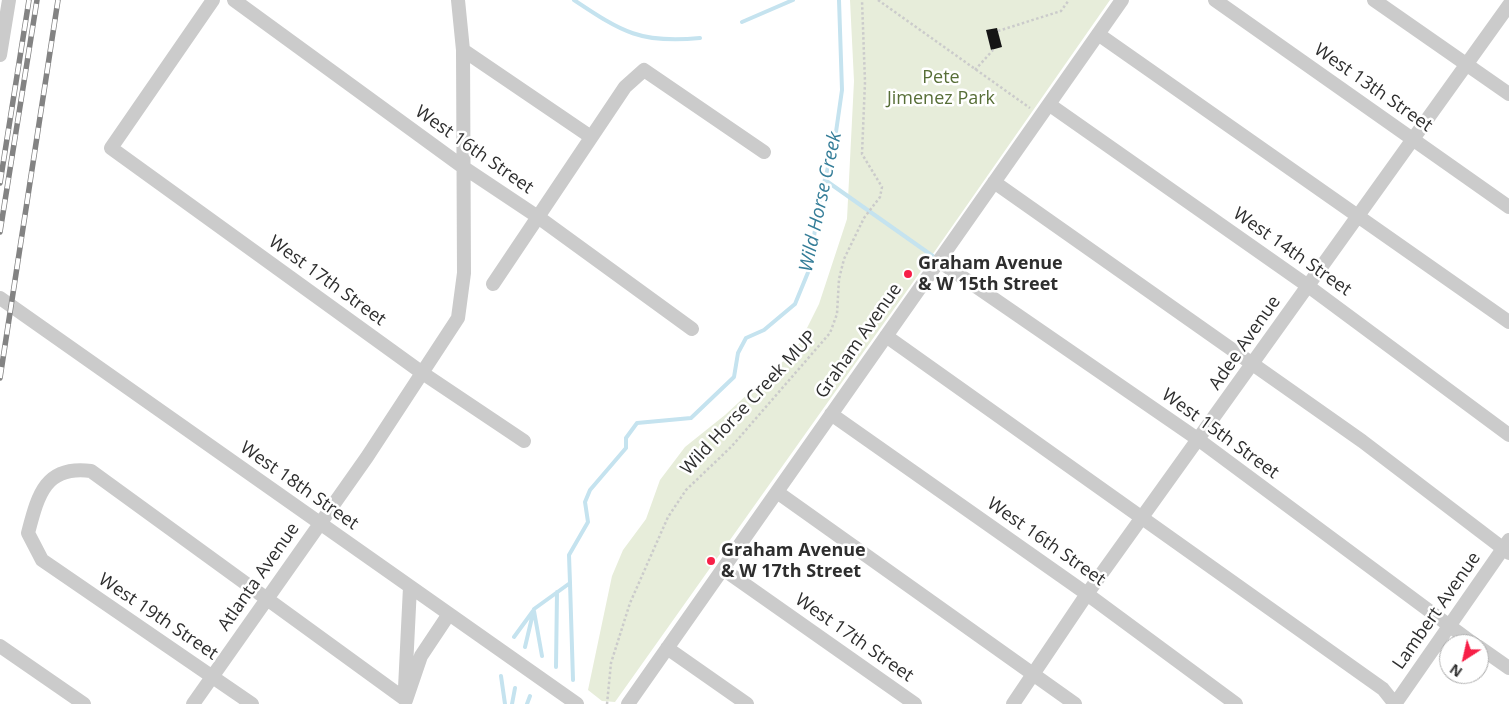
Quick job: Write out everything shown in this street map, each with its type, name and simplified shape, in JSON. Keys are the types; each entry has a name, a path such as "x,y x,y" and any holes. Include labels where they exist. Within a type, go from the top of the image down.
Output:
{"street":[{"path":"0,54 9,0"},
{"name":"West 17th Street","path":"213,0 111,148 422,372 524,441"},
{"name":"West 16th Street","path":"234,0 463,167 538,216 692,329"},
{"name":"Atlanta Avenue","path":"193,704 367,457 458,318 464,273 464,50 458,0"},
{"name":"Graham Avenue","path":"628,704 1122,0"},
{"name":"West 13th Street","path":"1215,0 1509,207"},
{"path":"1374,0 1509,94"},
{"name":"Adee Avenue","path":"1013,704 1087,594 1254,363 1411,139 1509,5"},
{"path":"1098,34 1358,214 1509,322"},
{"path":"464,50 591,137"},
{"path":"493,284 625,87 644,70 764,152"},
{"name":"West 14th Street","path":"1050,105 1308,286 1509,434"},
{"path":"994,182 1254,363 1507,547"},
{"name":"West 15th Street","path":"939,261 1199,440 1460,634"},
{"name":"West 18th Street","path":"0,298 577,704"},
{"path":"886,336 1383,689 1395,704"},
{"name":"West 16th Street","path":"831,414 1087,594 1236,704"},
{"name":"West 19th Street","path":"252,704 42,560 28,533 36,500 53,476 73,469 91,471 267,598"},
{"path":"776,492 1075,704"},
{"name":"Lambert Avenue","path":"1395,704 1507,547"},
{"name":"West 17th Street","path":"723,569 915,704"},
{"path":"406,702 405,672 410,587"},
{"path":"267,598 406,702"},
{"path":"406,702 425,647 449,614"},
{"path":"0,646 84,704"},
{"path":"667,648 748,704"},
{"path":"1489,654 1509,668"}],"path":[{"name":"Wild Horse Creek MUP","path":"607,704 612,663 630,603 668,517 686,490 732,446 820,348 835,324 839,279 844,259 864,218 880,197 882,187 862,154 865,82 862,0"},
{"path":"878,0 1042,116"},
{"path":"998,31 1061,11 1068,0"},
{"path":"975,70 993,50"}],"green space":[{"name":"Pete Jimenez Park","path":"850,0 1110,0 928,261 615,702 602,701 588,690 612,576 623,550 646,519 660,480 685,447 725,415 790,355 800,342 819,304 847,219 854,81"}],"building":[{"path":"997,28 1002,47 991,50 986,30"}],"waterway":[{"path":"574,0 619,28 633,33 662,39 700,38"},
{"path":"742,22 793,0"},
{"name":"Wild Horse Creek","path":"525,647 534,609 570,583 569,555 588,522 585,502 590,490 626,448 626,438 637,423 691,418 734,377 738,353 746,338 764,330 795,304 809,270 819,203 835,139 842,90 839,0"},
{"path":"825,180 937,259"},
{"name":"Wild Horse Creek","path":"570,583 573,680"},
{"name":"Wild Horse Creek","path":"556,667 557,592"},
{"name":"Wild Horse Creek","path":"514,637 533,611"},
{"name":"Wild Horse Creek","path":"534,611 542,656"},
{"name":"Wild Horse Creek","path":"501,676 505,704"},
{"name":"Wild Horse Creek","path":"512,704 515,688"},
{"name":"Wild Horse Creek","path":"527,704 530,696"}],"railway":[{"path":"0,183 29,0"},
{"path":"0,232 37,0"},
{"path":"0,378 58,0"}],"place":[{"name":"Graham Avenue & W 15th Street","path":"908,274"},
{"name":"Graham Avenue & W 17th Street","path":"711,561"}]}
